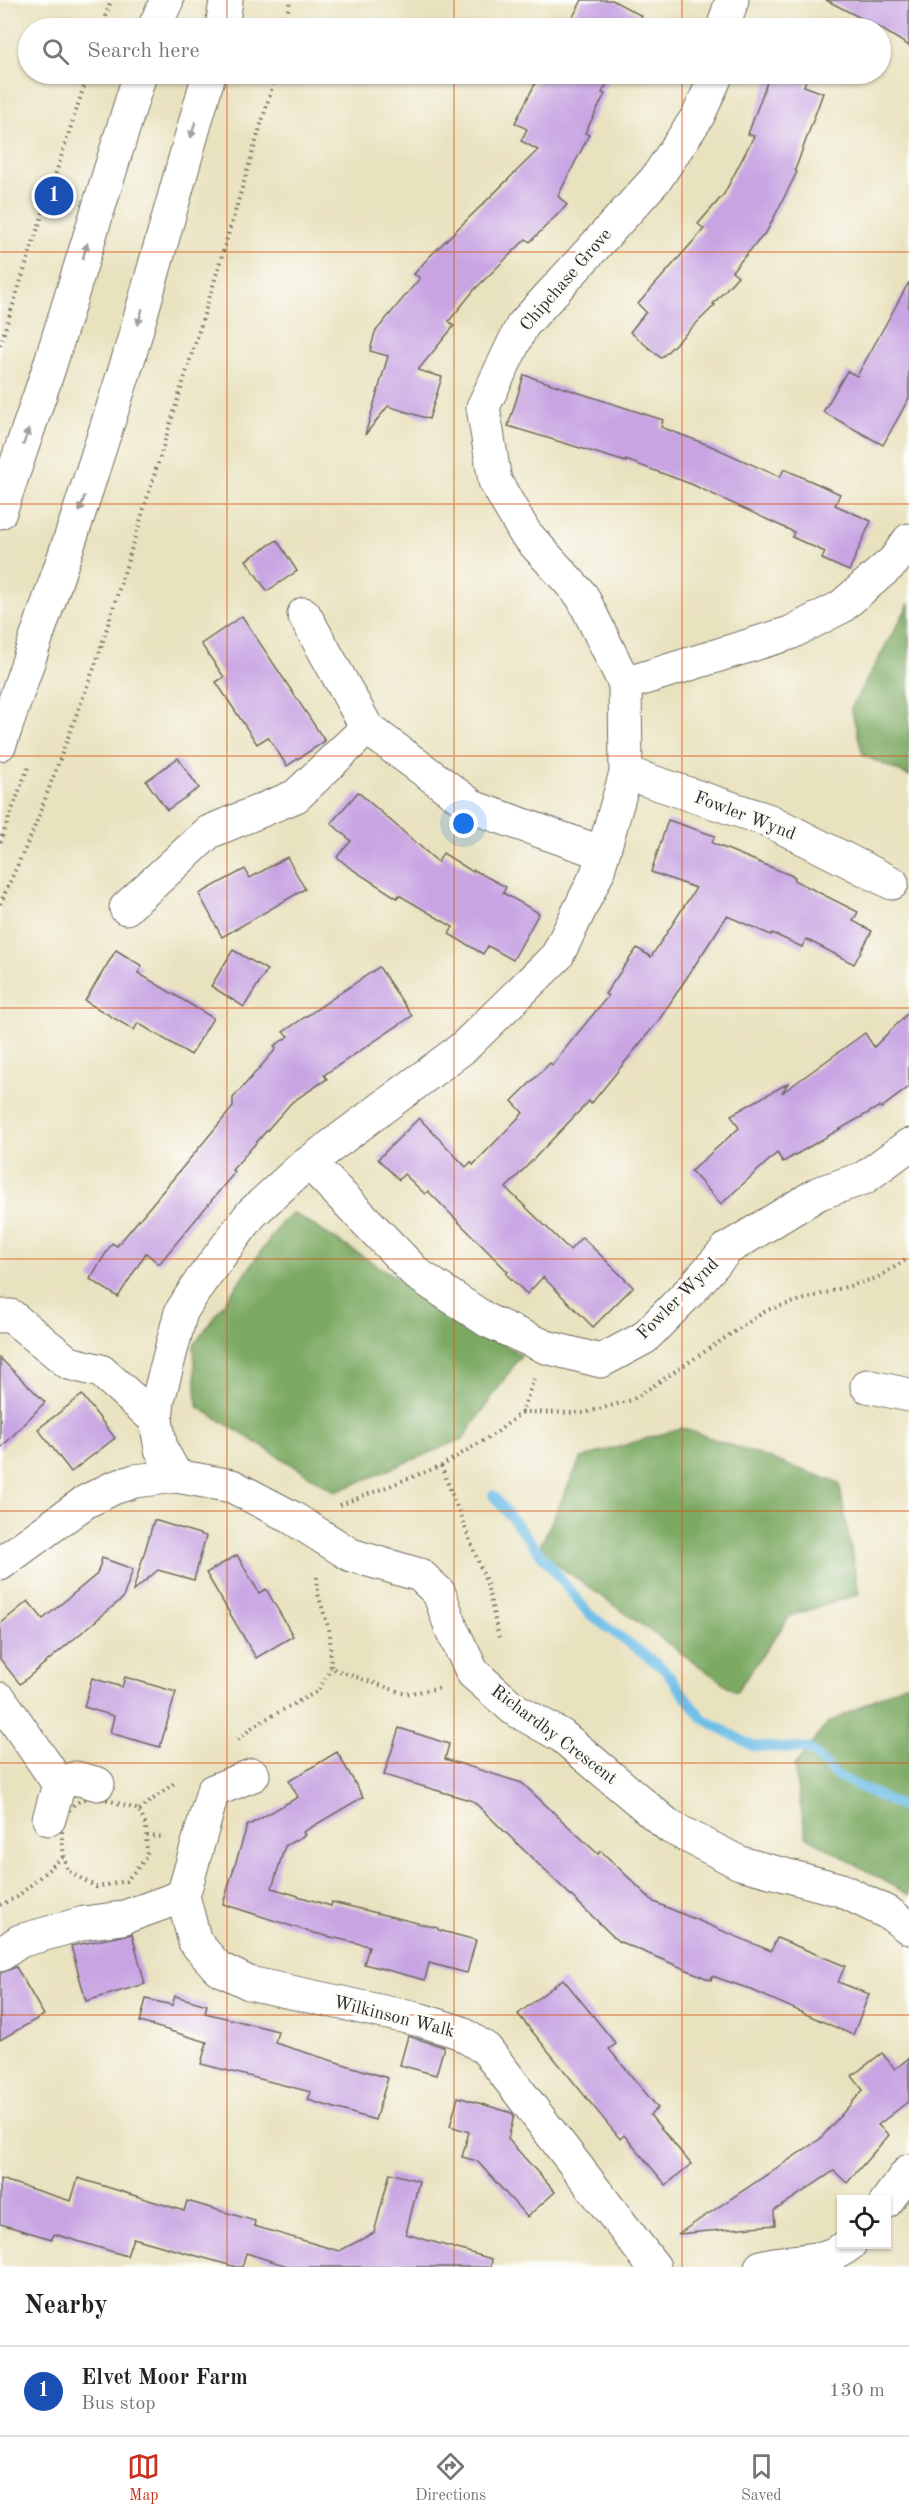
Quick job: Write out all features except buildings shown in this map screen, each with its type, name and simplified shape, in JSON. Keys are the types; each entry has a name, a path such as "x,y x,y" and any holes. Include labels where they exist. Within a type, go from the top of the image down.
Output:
{"main road":[{"path":"159,18 167,0"},
{"path":"223,18 225,0"},
{"path":"726,18 732,0"},
{"path":"0,512 49,368 137,84"},
{"path":"1,741 129,357 206,84"},
{"name":"Chipchase Grove","path":"625,684 582,596 525,533 495,481 483,407 522,326 656,179 698,116 712,84"},
{"path":"176,1476 161,1449 156,1420 161,1381 181,1312 200,1282 251,1214 310,1163 464,1047 557,956 597,874 626,773 625,684 790,633 841,607 894,561 909,540"},
{"path":"304,614 368,728 475,808 603,853"},
{"path":"126,908 209,832 296,796 368,728"},
{"name":"Fowler Wynd","path":"626,773 770,821 892,883"},
{"name":"Fowler Wynd","path":"310,1163 417,1274 488,1321 546,1347 601,1361 644,1338 727,1249 819,1193 864,1178 909,1145"},
{"path":"0,1316 11,1316 69,1363 101,1371 156,1420"},
{"path":"867,1386 909,1395"},
{"name":"Richardby Crescent","path":"0,1564 85,1502 113,1488 135,1481 176,1476 232,1486 351,1555 420,1575 439,1593 452,1630 473,1673 514,1709 562,1736 670,1827 740,1863 841,1890 890,1914 909,1928"},
{"path":"0,1699 59,1784"},
{"path":"0,1955 20,1941 84,1923 122,1918 183,1896 213,1791 253,1775"},
{"path":"59,1784 76,1778 98,1784"},
{"path":"49,1820 59,1784"},
{"name":"Wilkinson Walk","path":"183,1896 195,1942 218,1968 249,1983 430,2023 459,2032 486,2049 654,2267"},
{"path":"891,2195 909,2171"},
{"path":"761,2267 818,2263 845,2249"}],"path":[{"path":"105,18 111,0"},
{"path":"286,18 290,0"},
{"path":"0,345 85,84"},
{"path":"0,904 33,831 97,660 273,84"},
{"path":"321,1536 335,1507 441,1466 496,1433 522,1412 584,1413 632,1400 767,1310 877,1278 909,1258"},
{"path":"441,1466 487,1584 500,1643"},
{"path":"316,1573 318,1594 330,1633 332,1668 405,1694 448,1687 473,1673"},
{"path":"95,1796 140,1810 146,1826 147,1857 126,1881 96,1887 68,1871 64,1856 60,1831 68,1812 81,1799 95,1796"},
{"path":"0,1905 17,1897 64,1856"}],"green space":[{"path":"909,604 909,776 863,755 851,708"},
{"path":"293,1213 521,1355 463,1439 336,1492 197,1406 194,1345 282,1222"},
{"path":"682,1428 839,1483 859,1594 790,1616 736,1692 538,1551 581,1458"},
{"path":"909,1684 909,1895 806,1836 794,1766 828,1723"}],"waterway":[{"path":"493,1495 589,1614 664,1669 702,1718 752,1746 809,1749 835,1775 909,1810"}],"place":[{"name":"Elvet Moor Farm","path":"54,196"}]}
